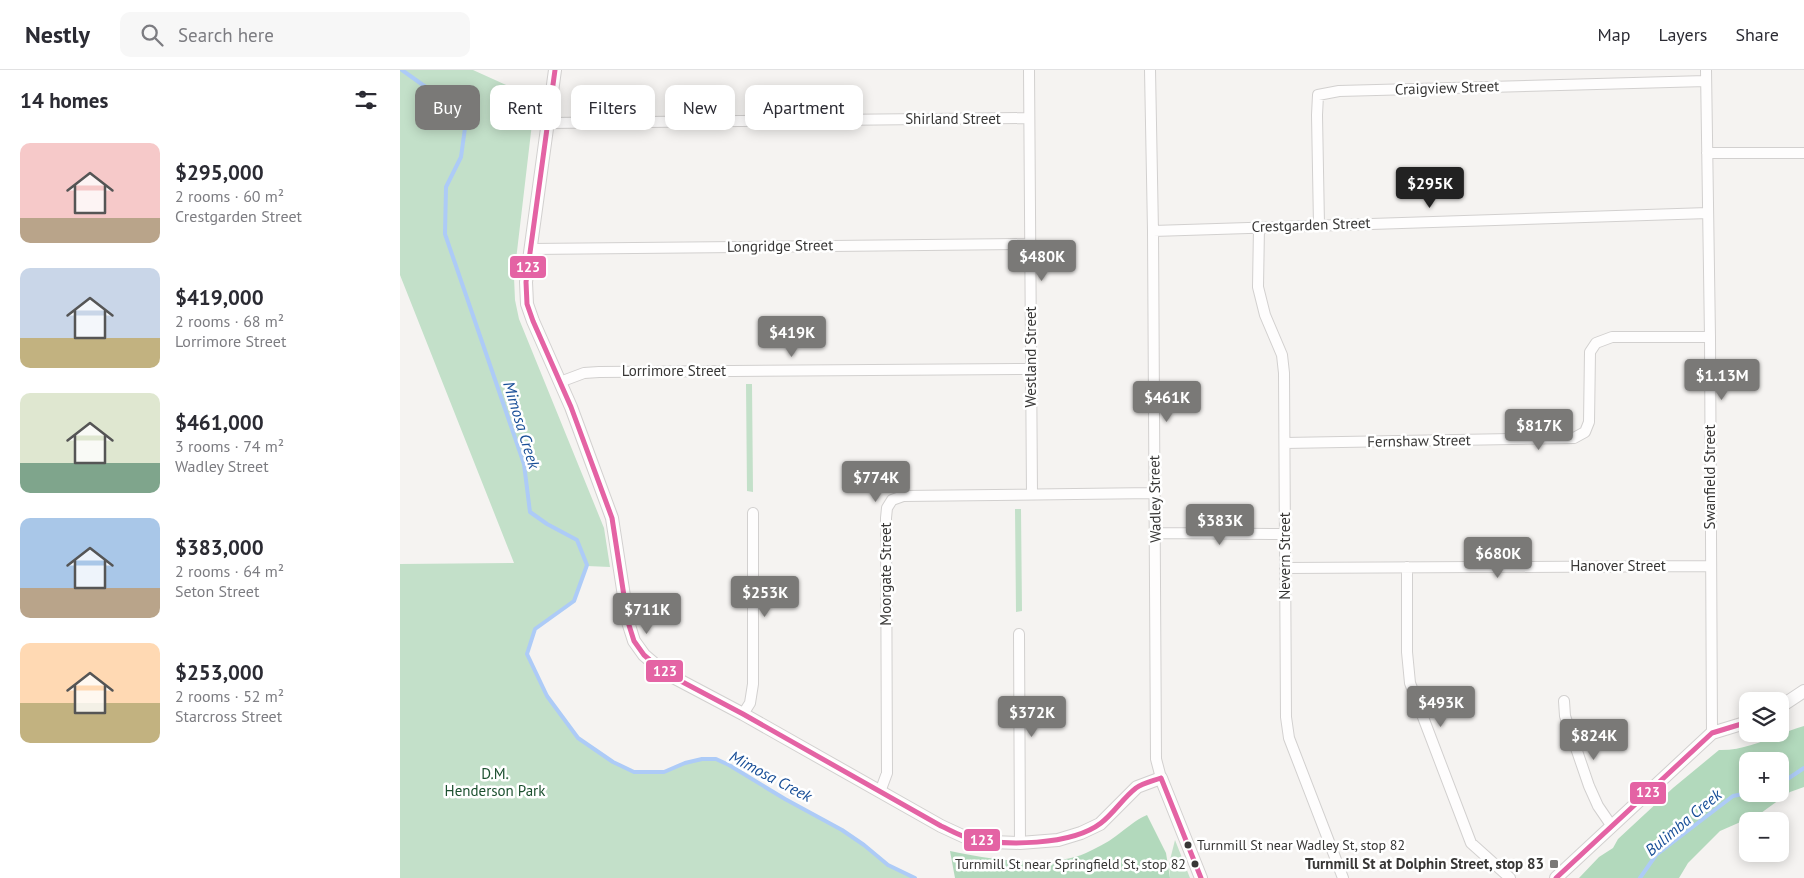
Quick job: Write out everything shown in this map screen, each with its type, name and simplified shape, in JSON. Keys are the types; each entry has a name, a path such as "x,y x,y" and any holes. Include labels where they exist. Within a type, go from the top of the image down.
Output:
{"street":[{"path":"553,85 555,70"},
{"name":"Westland Street","path":"1029,70 1032,494"},
{"name":"Wadley Street","path":"1150,70 1156,533 1156,759 1162,778"},
{"name":"Swanfield Street","path":"1706,70 1710,336 1712,733"},
{"name":"Craigview Street","path":"1319,225 1318,95 1339,91 1706,81"},
{"name":"Shirland Street","path":"561,123 1029,118"},
{"path":"547,130 526,282 528,304 612,518 628,622 634,641 644,655 658,667 941,826 967,838 1020,843 1058,840 1081,833 1100,824 1137,788 1162,778 1201,878"},
{"path":"1708,153 1804,153"},
{"name":"Crestgarden Street","path":"1153,231 1708,213"},
{"name":"Nevern Street","path":"1259,228 1258,286 1265,315 1282,355 1284,373 1286,717 1289,738 1343,878"},
{"name":"Longridge Street","path":"531,248 1030,244"},
{"name":"Fernshaw Street","path":"1285,443 1574,438 1585,432 1589,422 1590,352 1596,343 1612,337 1710,336"},
{"name":"Lorrimore Street","path":"560,382 584,373 599,372 1030,369"},
{"name":"Moorgate Street","path":"880,792 887,773 886,518 892,500 903,496 1154,493"},
{"path":"743,714 750,703 753,684 753,513"},
{"path":"1156,533 1284,534"},
{"name":"Hanover Street","path":"1285,568 1710,566"},
{"path":"1407,567 1407,652 1410,683 1470,843 1510,878"},
{"path":"1019,634 1020,843"},
{"path":"1789,701 1804,691"},
{"path":"1564,701 1565,716 1589,786 1598,806 1612,825"},
{"path":"1556,878 1712,733 1739,725"}],"green space":[{"name":"D.M. Henderson Park","path":"400,70 473,70 506,85 490,85 490,130 531,130 514,277 515,300 519,319 604,528 610,567 587,566 574,601 535,629 527,654 547,696 578,738 613,762 634,772 664,772 685,763 702,759 716,759 842,830 888,865 915,878 400,878 400,564 514,563 400,275"},
{"path":"746,384 752,384 753,492 747,491"},
{"path":"1015,509 1021,509 1022,611 1016,612"},
{"path":"1804,726 1804,787 1789,793 1789,752 1739,752 1739,802 1776,802 1762,812 1739,812 1739,823 1720,831 1688,863 1679,878 1579,878 1599,857 1613,848 1618,839 1673,788 1719,750 1741,748 1760,742 1789,742 1789,731"},
{"path":"1147,815 1166,853 1170,878 955,878 950,851 1019,861 1055,861 1086,853 1113,839"},
{"path":"1175,840 1190,878 1170,878 1169,864"}],"waterway":[{"name":"Mimosa Creek","path":"402,70 444,100 465,128 461,157 446,187 445,234 524,464 530,512 547,524 577,540 587,565 574,601 535,629 527,654 547,696 578,738 613,762 634,772 664,772 685,763 702,759 716,759 842,830 888,865 915,878"},
{"name":"Bulimba Creek","path":"1789,778 1804,768"},
{"name":"Bulimba Creek","path":"1640,878 1656,855 1733,796 1739,795"}],"transit line":[{"name":"123","path":"555,70 526,282 527,304 571,407 612,518 628,622 634,641 644,655 675,678 743,714 941,826 969,838 983,841 1018,843 1055,840 1073,836 1088,831 1101,823 1136,788 1161,778"},
{"name":"123","path":"1556,878 1712,733 1739,725"},
{"name":"123","path":"1161,778 1201,878"}],"place":[{"name":"Turnmill St near Wadley St, stop 82","path":"1188,845"},
{"name":"Turnmill St near Springfield St, stop 82","path":"1195,864"},
{"name":"Turnmill St at Dolphin Street, stop 83","path":"1554,864"}]}
